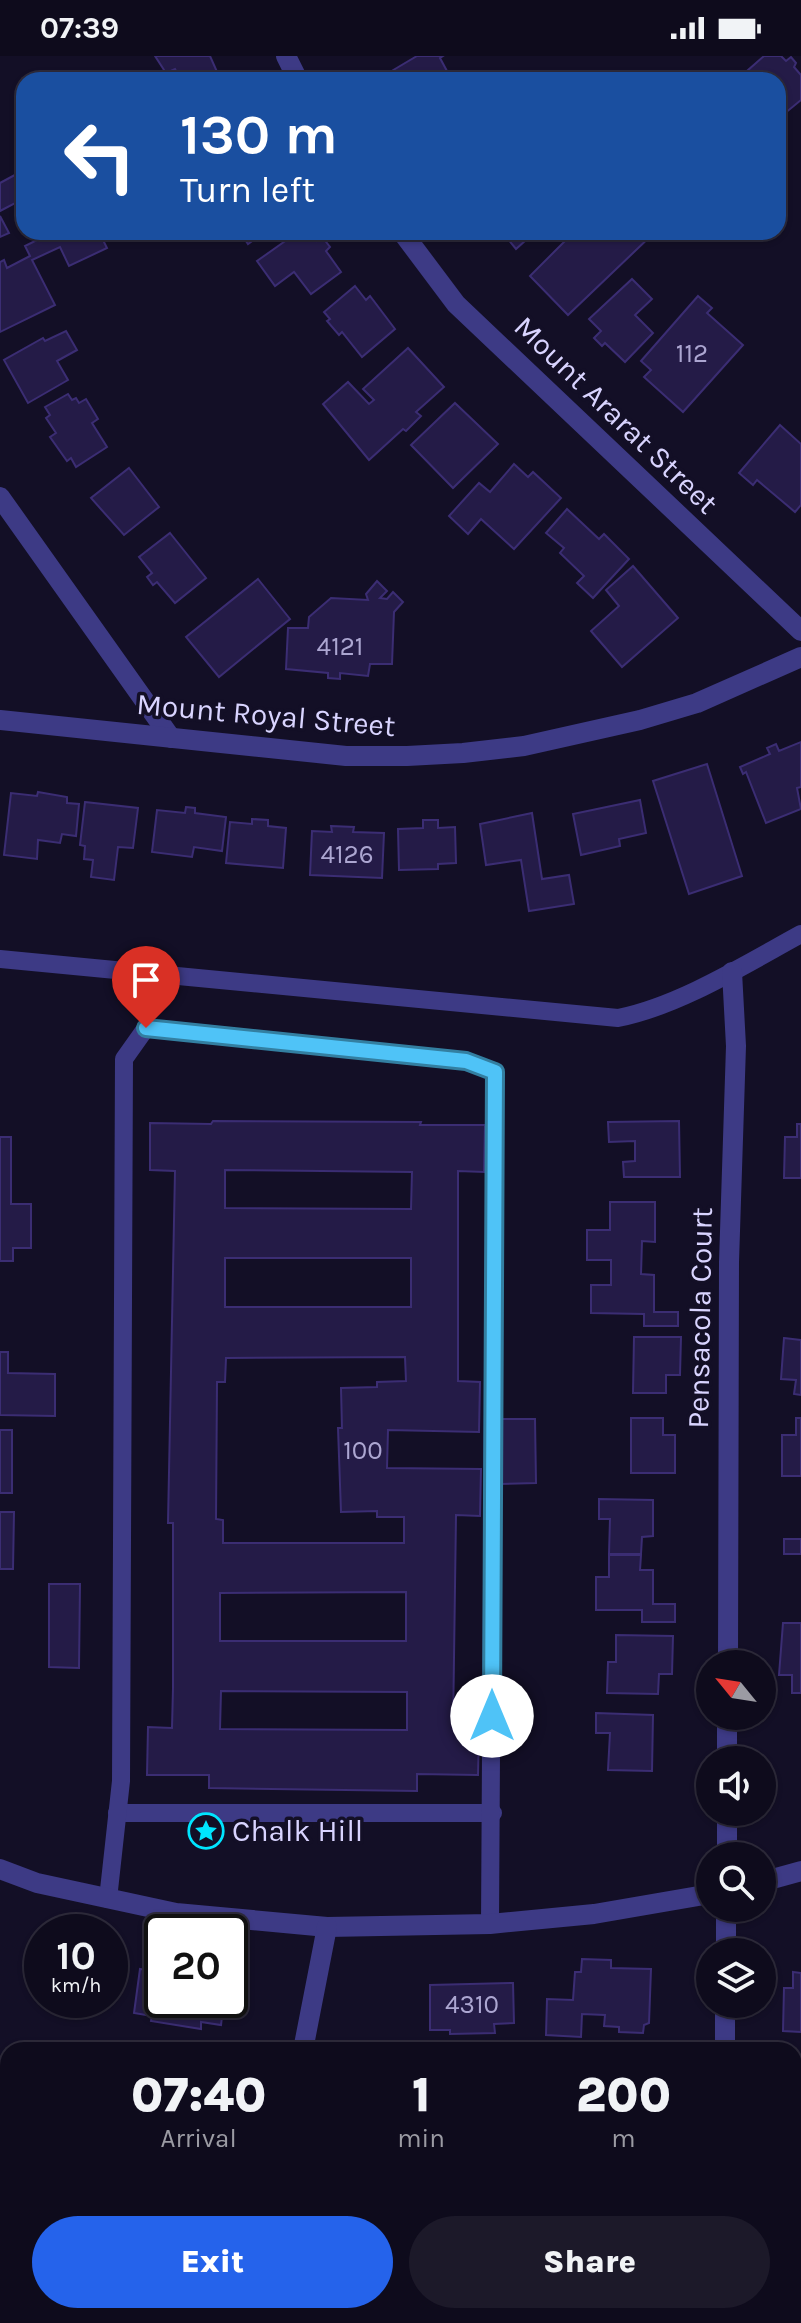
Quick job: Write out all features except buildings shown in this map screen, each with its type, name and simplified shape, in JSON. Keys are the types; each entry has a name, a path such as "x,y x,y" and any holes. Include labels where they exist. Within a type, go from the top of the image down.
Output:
{"street":[{"name":"Mount Ararat Street","path":"408,240 456,304 801,631"},
{"path":"0,497 171,738"},
{"name":"Mount Royal Street","path":"0,720 346,756 407,756 524,746 627,723 697,703 801,657"},
{"name":"Pensacola Court","path":"728,1650 729,1262 736,1046 732,972"},
{"path":"0,1869 37,1883 176,1913 327,1927 490,1924 594,1914 696,1896"},
{"path":"776,1878 801,1871"},
{"path":"305,2042 327,1927"},
{"path":"725,2018 725,2042"}],"lane":[{"path":"0,959 618,1018 641,1014 732,972 801,934"},
{"path":"108,1899 121,1781 124,1059 146,1028 466,1061 495,1072 490,1924"},
{"path":"117,1813 493,1813"}],"place":[{"name":"Chalk Hill","path":"206,1831"}],"route":[{"path":"146,1028 466,1061 495,1072 492,1716"}]}
